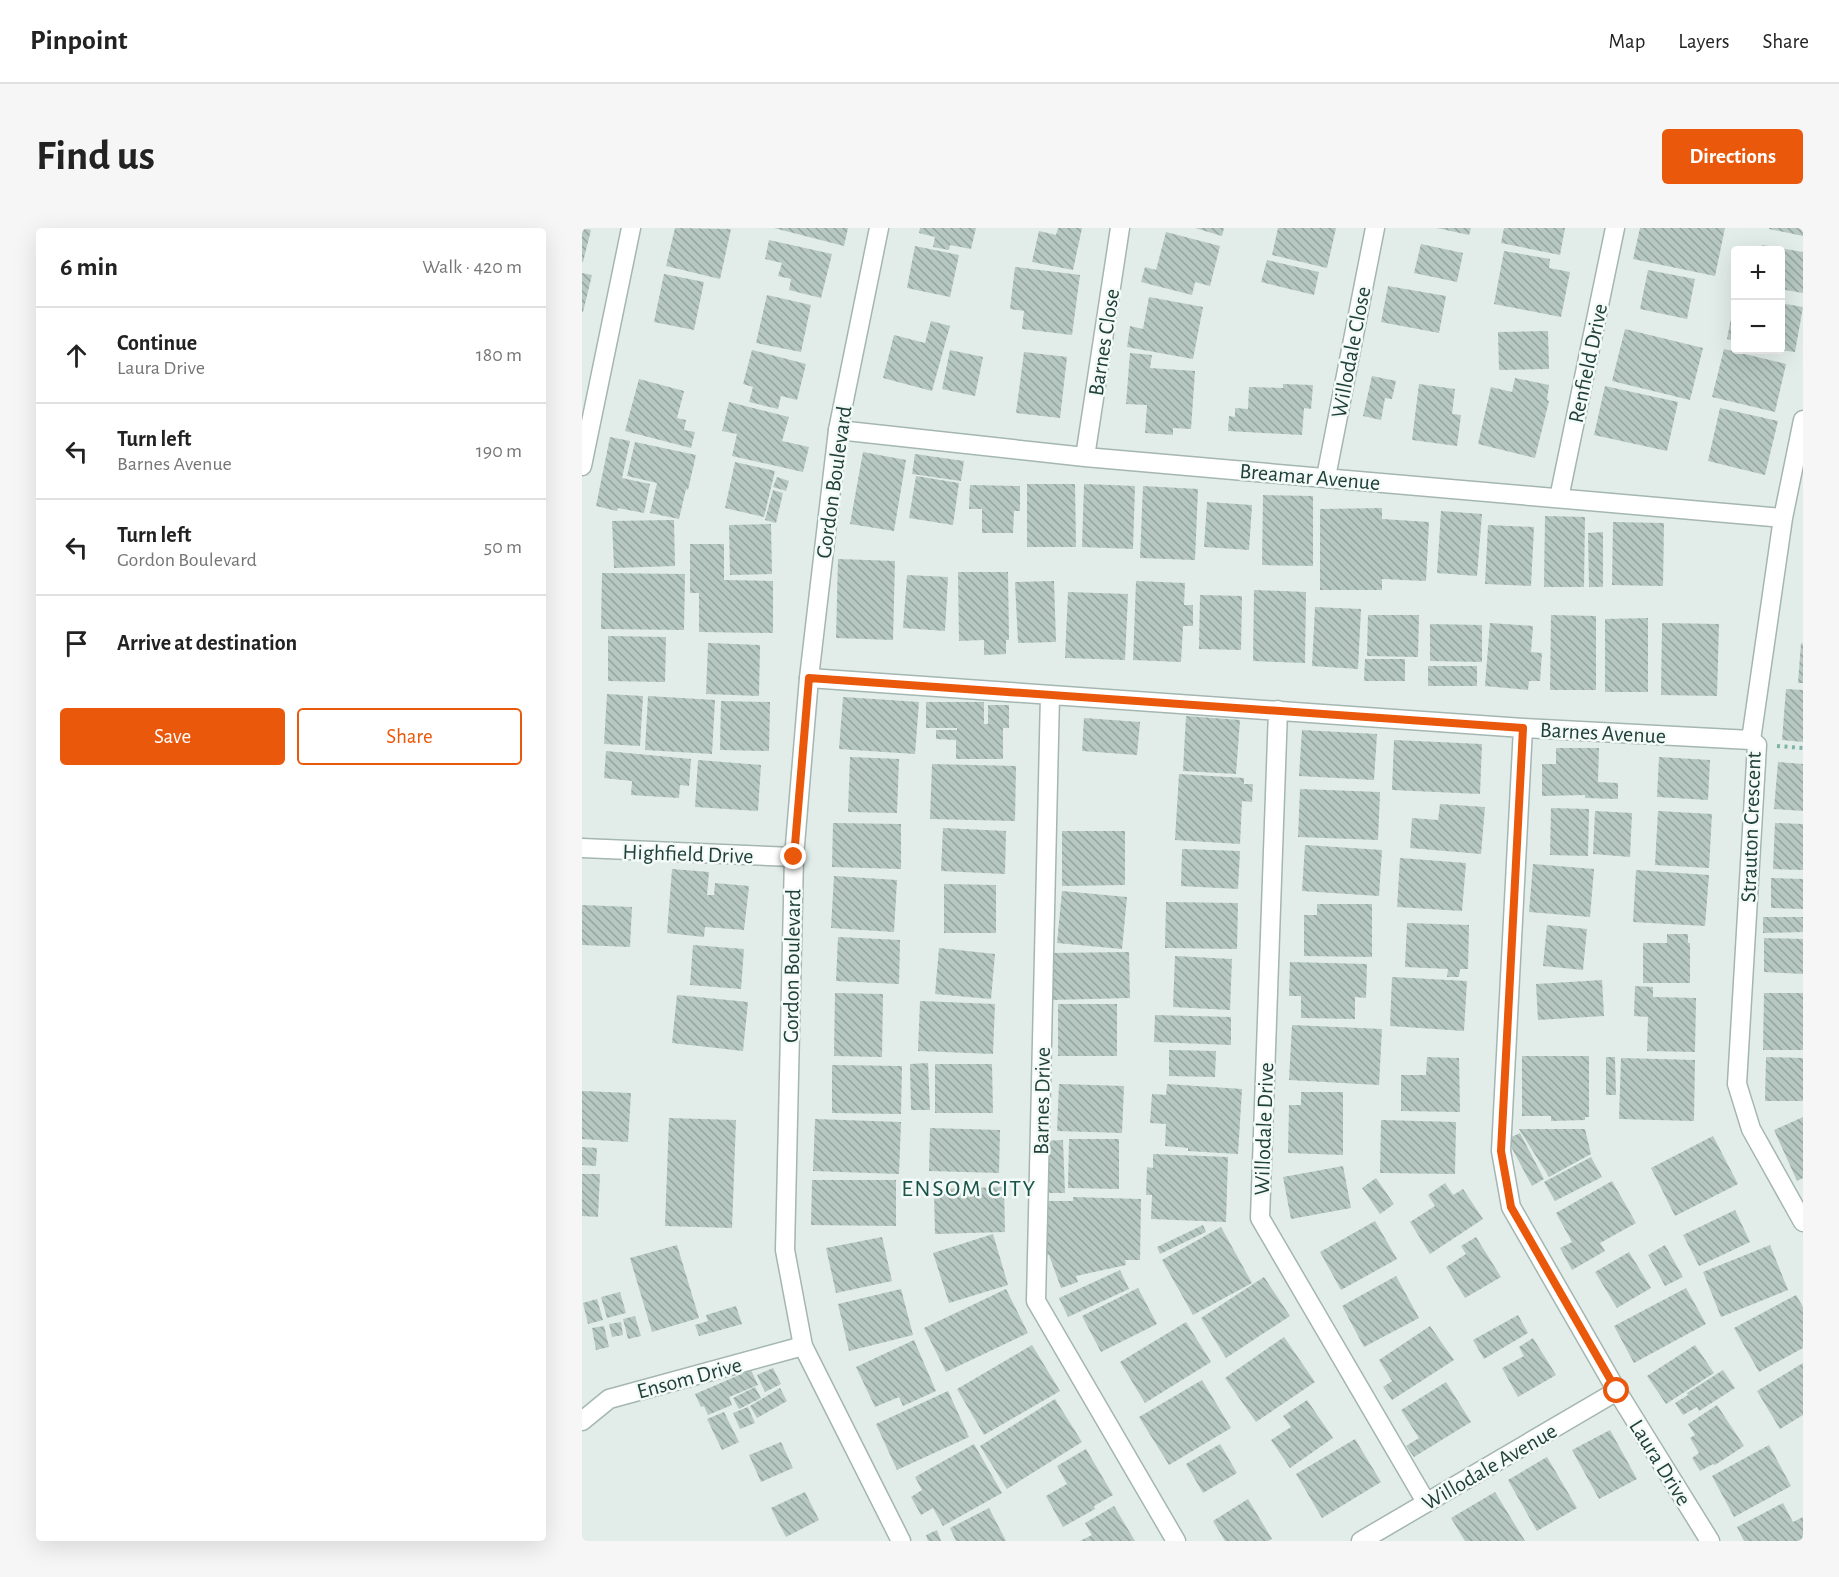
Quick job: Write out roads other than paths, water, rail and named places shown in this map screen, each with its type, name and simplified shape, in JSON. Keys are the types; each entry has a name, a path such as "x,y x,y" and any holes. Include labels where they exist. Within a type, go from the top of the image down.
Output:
{"street":[{"path":"582,466 631,228"},
{"name":"Gordon Boulevard","path":"879,228 838,430 809,678 794,857 785,1250 802,1346 901,1541"},
{"name":"Barnes Close","path":"1085,457 1120,228"},
{"name":"Willodale Close","path":"1326,477 1375,228"},
{"name":"Renfield Drive","path":"1559,498 1615,228"},
{"name":"Strauton Crescent","path":"1803,420 1783,518 1751,740 1757,745 1737,1084 1750,1129 1803,1222"},
{"name":"Breamar Avenue","path":"838,430 1085,457 1783,518"},
{"name":"Barnes Avenue","path":"809,678 1523,728 1751,740"},
{"name":"Barnes Drive","path":"1050,695 1036,1300 1176,1541"},
{"name":"Willodale Drive","path":"1278,711 1260,1218 1426,1502"},
{"name":"Laura Drive","path":"1523,728 1501,1151 1511,1207 1617,1391 1710,1541"},
{"name":"Highfield Drive","path":"582,848 794,857"},
{"name":"Ensom Drive","path":"582,1421 609,1399 802,1346"},
{"name":"Willodale Avenue","path":"1361,1541 1617,1391"}],"district":[{"name":"ENSOM CITY","path":"969,1188"}]}
